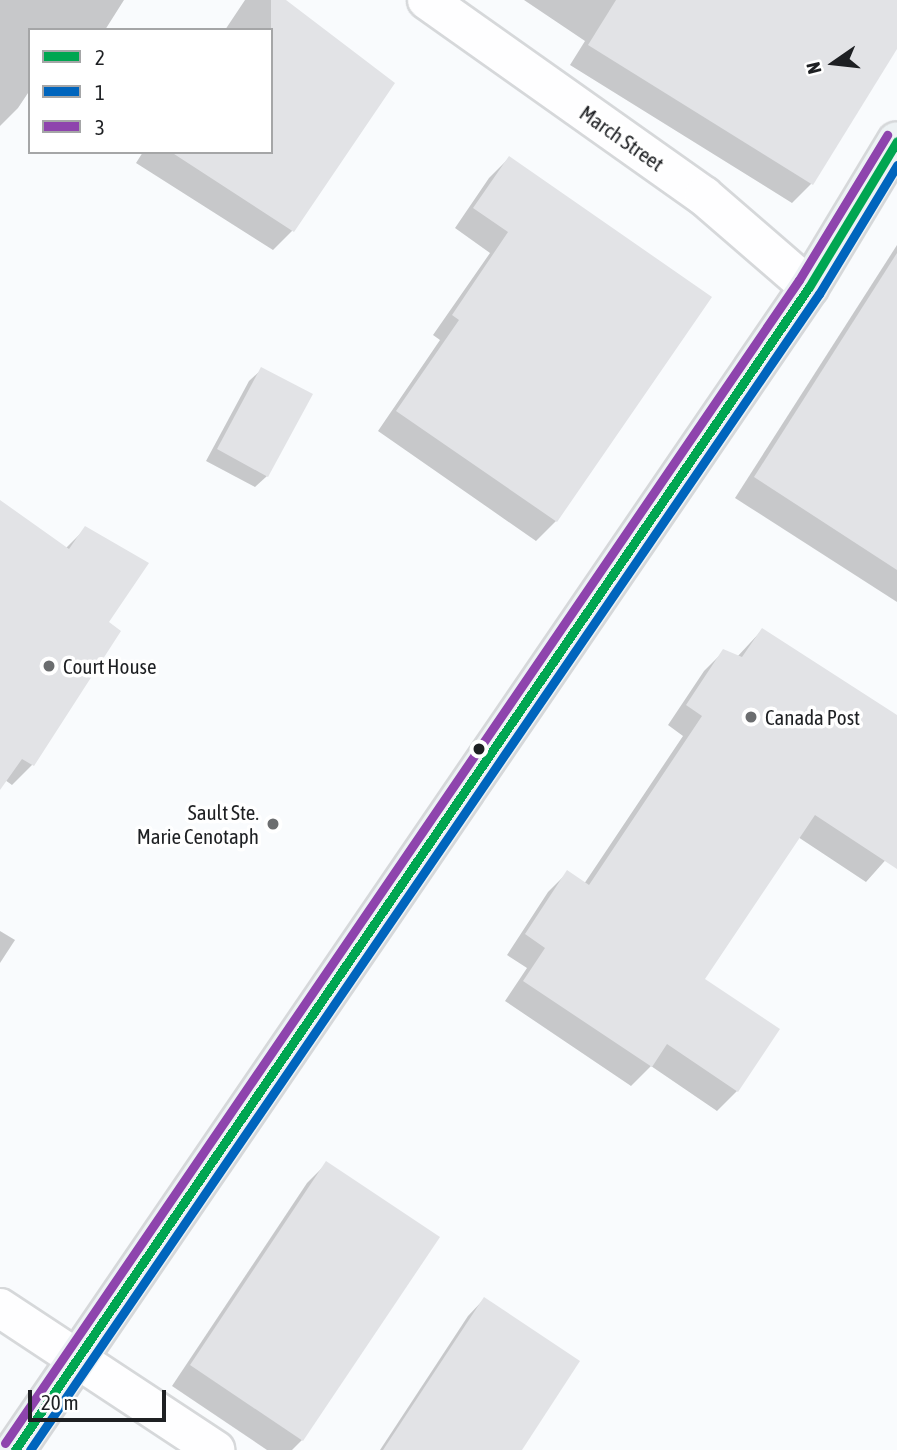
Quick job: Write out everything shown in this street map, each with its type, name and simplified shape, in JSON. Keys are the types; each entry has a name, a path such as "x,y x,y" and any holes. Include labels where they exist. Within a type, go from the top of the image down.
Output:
{"main road":[{"path":"15,1450 809,287 897,141"}],"street":[{"name":"March Street","path":"427,0 704,196 809,287"},
{"path":"0,1308 215,1450"}],"building":[{"path":"271,0 286,0 395,83 294,232 174,154 273,154"},
{"path":"616,0 897,0 897,49 813,185 588,45"},
{"path":"509,156 712,297 557,522 396,411 459,320 452,315 508,232 473,208"},
{"path":"897,253 897,570 754,477"},
{"path":"261,367 313,394 268,477 217,449"},
{"name":"Court House","path":"0,500 69,549 85,526 149,563 109,622 121,631 34,766 22,759 0,790"},
{"path":"762,628 897,715 897,869 815,815 705,979 780,1029 738,1092 667,1044 652,1067 523,981 545,948 525,934 567,870 589,885 702,716 686,705 723,649 742,657"},
{"path":"326,1161 440,1237 303,1441 190,1365"},
{"path":"484,1297 580,1361 522,1450 383,1450"}],"transit line":[{"name":"3","path":"5,1443 799,280 887,135"},
{"name":"2","path":"15,1450 809,287 897,141"},
{"name":"1","path":"30,1450 819,294 897,165"}],"place":[{"name":"Court House","path":"49,666"},
{"name":"Canada Post","path":"751,717"},
{"name":"Sault Ste. Marie Cenotaph","path":"273,824"}]}
